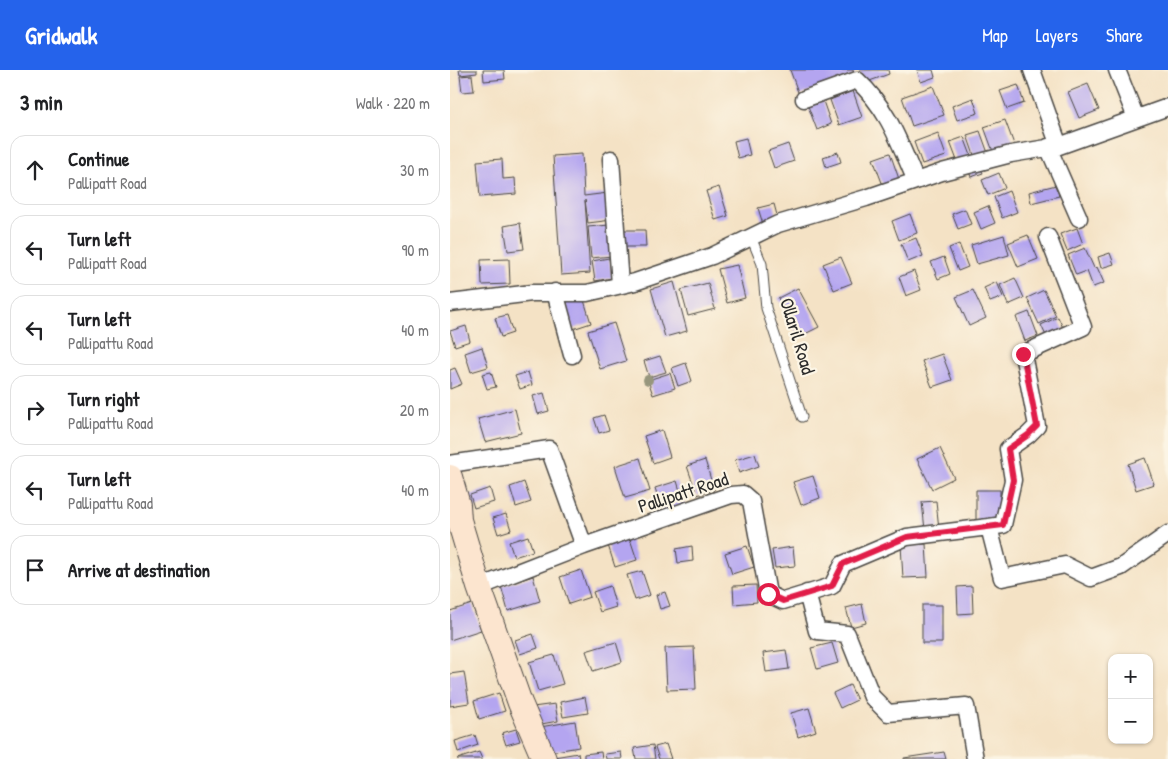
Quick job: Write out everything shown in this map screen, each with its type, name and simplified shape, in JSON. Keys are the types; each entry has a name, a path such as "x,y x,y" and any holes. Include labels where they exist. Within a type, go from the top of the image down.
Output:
{"main road":[{"path":"450,477 458,505 455,521 520,703 544,759"}],"street":[{"path":"1032,70 1053,147 1079,218"},
{"path":"1117,70 1136,118"},
{"path":"804,99 857,80 871,94 890,121 916,181"},
{"path":"450,303 532,293 587,292 635,282 712,256 778,224 866,198 942,172 1011,154 1053,147 1168,107"},
{"path":"611,160 620,285"},
{"path":"1048,237 1083,327 1023,354 1037,426 1008,449 1013,480 1003,525 989,527 1002,578 1065,565 1092,578 1121,568 1168,534"},
{"path":"555,292 572,355"},
{"path":"450,464 549,449 584,546"},
{"name":"Pallipatt Road","path":"479,587 584,546 731,494 743,494 751,501 768,594 783,601 832,586 843,564 907,537 989,527"},
{"path":"808,594 818,631 847,634 872,698 888,713 966,706 975,759"}],"lane":[{"name":"Ollaril Road","path":"751,237 762,264 766,308 802,417"}],"building":[{"path":"459,70 477,70 477,73 460,75"},
{"path":"483,70 504,70 505,79 484,81"},
{"path":"790,70 853,70 855,75 799,95"},
{"path":"859,70 888,70 889,74 864,83"},
{"path":"917,70 933,70 935,77 921,82"},
{"path":"472,75 474,91 462,92 460,76"},
{"path":"1088,84 1099,110 1079,118 1068,92"},
{"path":"1018,85 1024,103 1007,109 1000,91"},
{"path":"933,86 944,115 912,126 902,97"},
{"path":"853,91 862,117 839,125 830,100"},
{"path":"973,98 978,113 957,120 952,106"},
{"path":"823,101 831,124 817,130 808,106"},
{"path":"1005,120 1015,147 994,154 984,127"},
{"path":"980,131 988,153 975,158 967,135"},
{"path":"938,133 946,156 922,164 914,142"},
{"path":"964,137 972,158 958,163 950,142"},
{"path":"746,138 750,155 738,158 734,141"},
{"path":"788,144 794,161 774,168 768,151"},
{"path":"838,152 841,162 826,167 823,157"},
{"path":"890,153 900,182 884,188 873,159"},
{"path":"582,154 584,196 608,193 612,220 588,223 585,200 590,273 561,275 553,156"},
{"path":"502,159 503,179 515,178 516,194 480,197 477,161"},
{"path":"979,165 983,173 971,177 968,169"},
{"path":"999,173 1005,188 988,195 982,180"},
{"path":"1056,185 1059,196 1031,203 1029,192"},
{"path":"719,187 728,216 715,220 706,191"},
{"path":"1009,191 1017,212 1002,218 994,197"},
{"path":"774,204 778,219 763,224 758,208"},
{"path":"988,206 995,223 981,229 974,212"},
{"path":"965,209 971,224 958,229 952,214"},
{"path":"910,214 917,233 899,240 892,221"},
{"path":"520,223 524,249 508,251 504,226"},
{"path":"609,225 612,256 591,258 588,227"},
{"path":"1077,228 1083,244 1067,251 1060,234"},
{"path":"621,230 645,230 646,247 621,247"},
{"path":"1004,235 1009,255 977,264 971,245"},
{"path":"1028,235 1038,259 1018,267 1008,243"},
{"path":"916,238 923,256 908,262 901,244"},
{"path":"959,244 968,267 958,271 949,248"},
{"path":"1085,248 1094,268 1097,267 1104,283 1093,287 1087,271 1076,275 1068,255"},
{"path":"1110,253 1114,264 1101,268 1098,257"},
{"path":"841,257 852,283 834,290 823,264"},
{"path":"944,257 950,274 938,279 931,262"},
{"path":"609,258 612,278 595,281 592,261"},
{"path":"509,259 510,284 482,285 481,260"},
{"path":"737,265 745,298 727,303 718,269"},
{"path":"914,271 921,290 906,296 899,277"},
{"path":"1015,278 1024,298 1008,305 1000,285"},
{"path":"674,282 687,331 665,337 651,289"},
{"path":"997,282 1003,297 990,302 984,288"},
{"path":"708,283 715,309 688,316 681,290"},
{"path":"798,288 819,327 799,337 778,298"},
{"path":"973,290 986,318 969,326 956,297"},
{"path":"1044,290 1056,316 1039,324 1027,298"},
{"path":"583,297 591,323 573,329 565,302"},
{"path":"1029,312 1038,336 1025,341 1016,317"},
{"path":"507,315 513,333 501,337 495,318"},
{"path":"1058,317 1065,332 1048,340 1041,325"},
{"path":"614,323 626,361 600,369 588,331"},
{"path":"466,326 470,341 455,346 450,331"},
{"path":"482,347 488,367 471,372 465,353"},
{"path":"942,354 952,380 932,387 922,361"},
{"path":"660,356 666,372 649,377 644,361"},
{"path":"686,363 692,381 678,386 672,368"},
{"path":"455,368 462,384 450,389 450,370"},
{"path":"491,372 496,387 487,389 482,374"},
{"path":"528,372 532,385 520,389 515,376"},
{"path":"670,373 675,388 653,395 648,380"},
{"path":"544,393 549,411 538,414 533,396"},
{"path":"515,409 521,433 485,442 478,419"},
{"path":"604,415 609,430 599,433 594,418"},
{"path":"662,430 670,457 653,463 644,436"},
{"path":"940,448 954,478 932,489 917,459"},
{"path":"755,454 759,466 739,473 735,460"},
{"path":"640,458 650,491 625,498 615,466"},
{"path":"1145,458 1154,484 1136,490 1128,464"},
{"path":"705,460 714,490 697,495 687,466"},
{"path":"813,476 820,498 801,505 793,482"},
{"path":"677,481 685,507 663,513 655,488"},
{"path":"524,482 531,502 516,507 510,487"},
{"path":"490,488 494,502 474,508 470,495"},
{"path":"976,490 1000,490 1000,523 976,523"},
{"path":"936,501 939,529 925,530 922,502"},
{"path":"506,514 511,530 498,534 493,518"},
{"path":"528,536 533,551 514,557 509,542"},
{"path":"629,536 637,560 615,567 607,542"},
{"path":"926,544 928,577 903,578 901,545"},
{"path":"692,546 693,561 678,563 676,549"},
{"path":"747,546 754,567 732,574 725,553"},
{"path":"793,547 795,566 775,568 772,550"},
{"path":"581,570 590,597 569,604 560,577"},
{"path":"642,571 650,595 635,600 627,575"},
{"path":"533,576 540,601 508,611 501,586"},
{"path":"756,585 757,602 734,604 733,586"},
{"path":"610,586 616,607 600,612 593,592"},
{"path":"972,586 973,613 958,614 957,587"},
{"path":"665,592 670,606 660,609 656,595"},
{"path":"472,604 481,630 450,640 450,611"},
{"path":"862,604 866,623 851,627 846,608"},
{"path":"922,605 942,605 942,643 922,643"},
{"path":"533,634 538,648 520,654 515,640"},
{"path":"616,642 622,662 593,671 586,651"},
{"path":"832,643 838,663 817,669 811,648"},
{"path":"694,647 696,689 667,690 665,648"},
{"path":"786,650 789,669 766,672 763,653"},
{"path":"554,655 563,684 538,691 529,662"},
{"path":"464,672 469,703 450,706 450,674"},
{"path":"850,685 857,700 840,708 833,693"},
{"path":"499,693 505,711 479,719 474,701"},
{"path":"585,697 588,713 563,717 560,702"},
{"path":"555,704 558,721 536,725 533,707"},
{"path":"809,708 816,731 798,737 791,713"},
{"path":"575,721 579,747 544,753 540,727"},
{"path":"516,729 520,741 506,745 502,733"},
{"path":"475,735 478,745 458,752 455,741"},
{"path":"666,744 671,759 659,759 655,747"},
{"path":"653,745 655,759 636,759 634,748"},
{"path":"479,752 482,759 457,759"},
{"path":"601,752 602,759 584,759 584,754"},
{"path":"621,752 622,759 606,759 605,754"},
{"path":"944,752 946,759 904,759 904,758"},
{"path":"578,753 579,759 555,759 554,757"}],"route":[{"path":"768,594 783,601 832,586 843,564 907,537 1003,525 1013,480 1008,449 1037,426 1023,354"}]}
